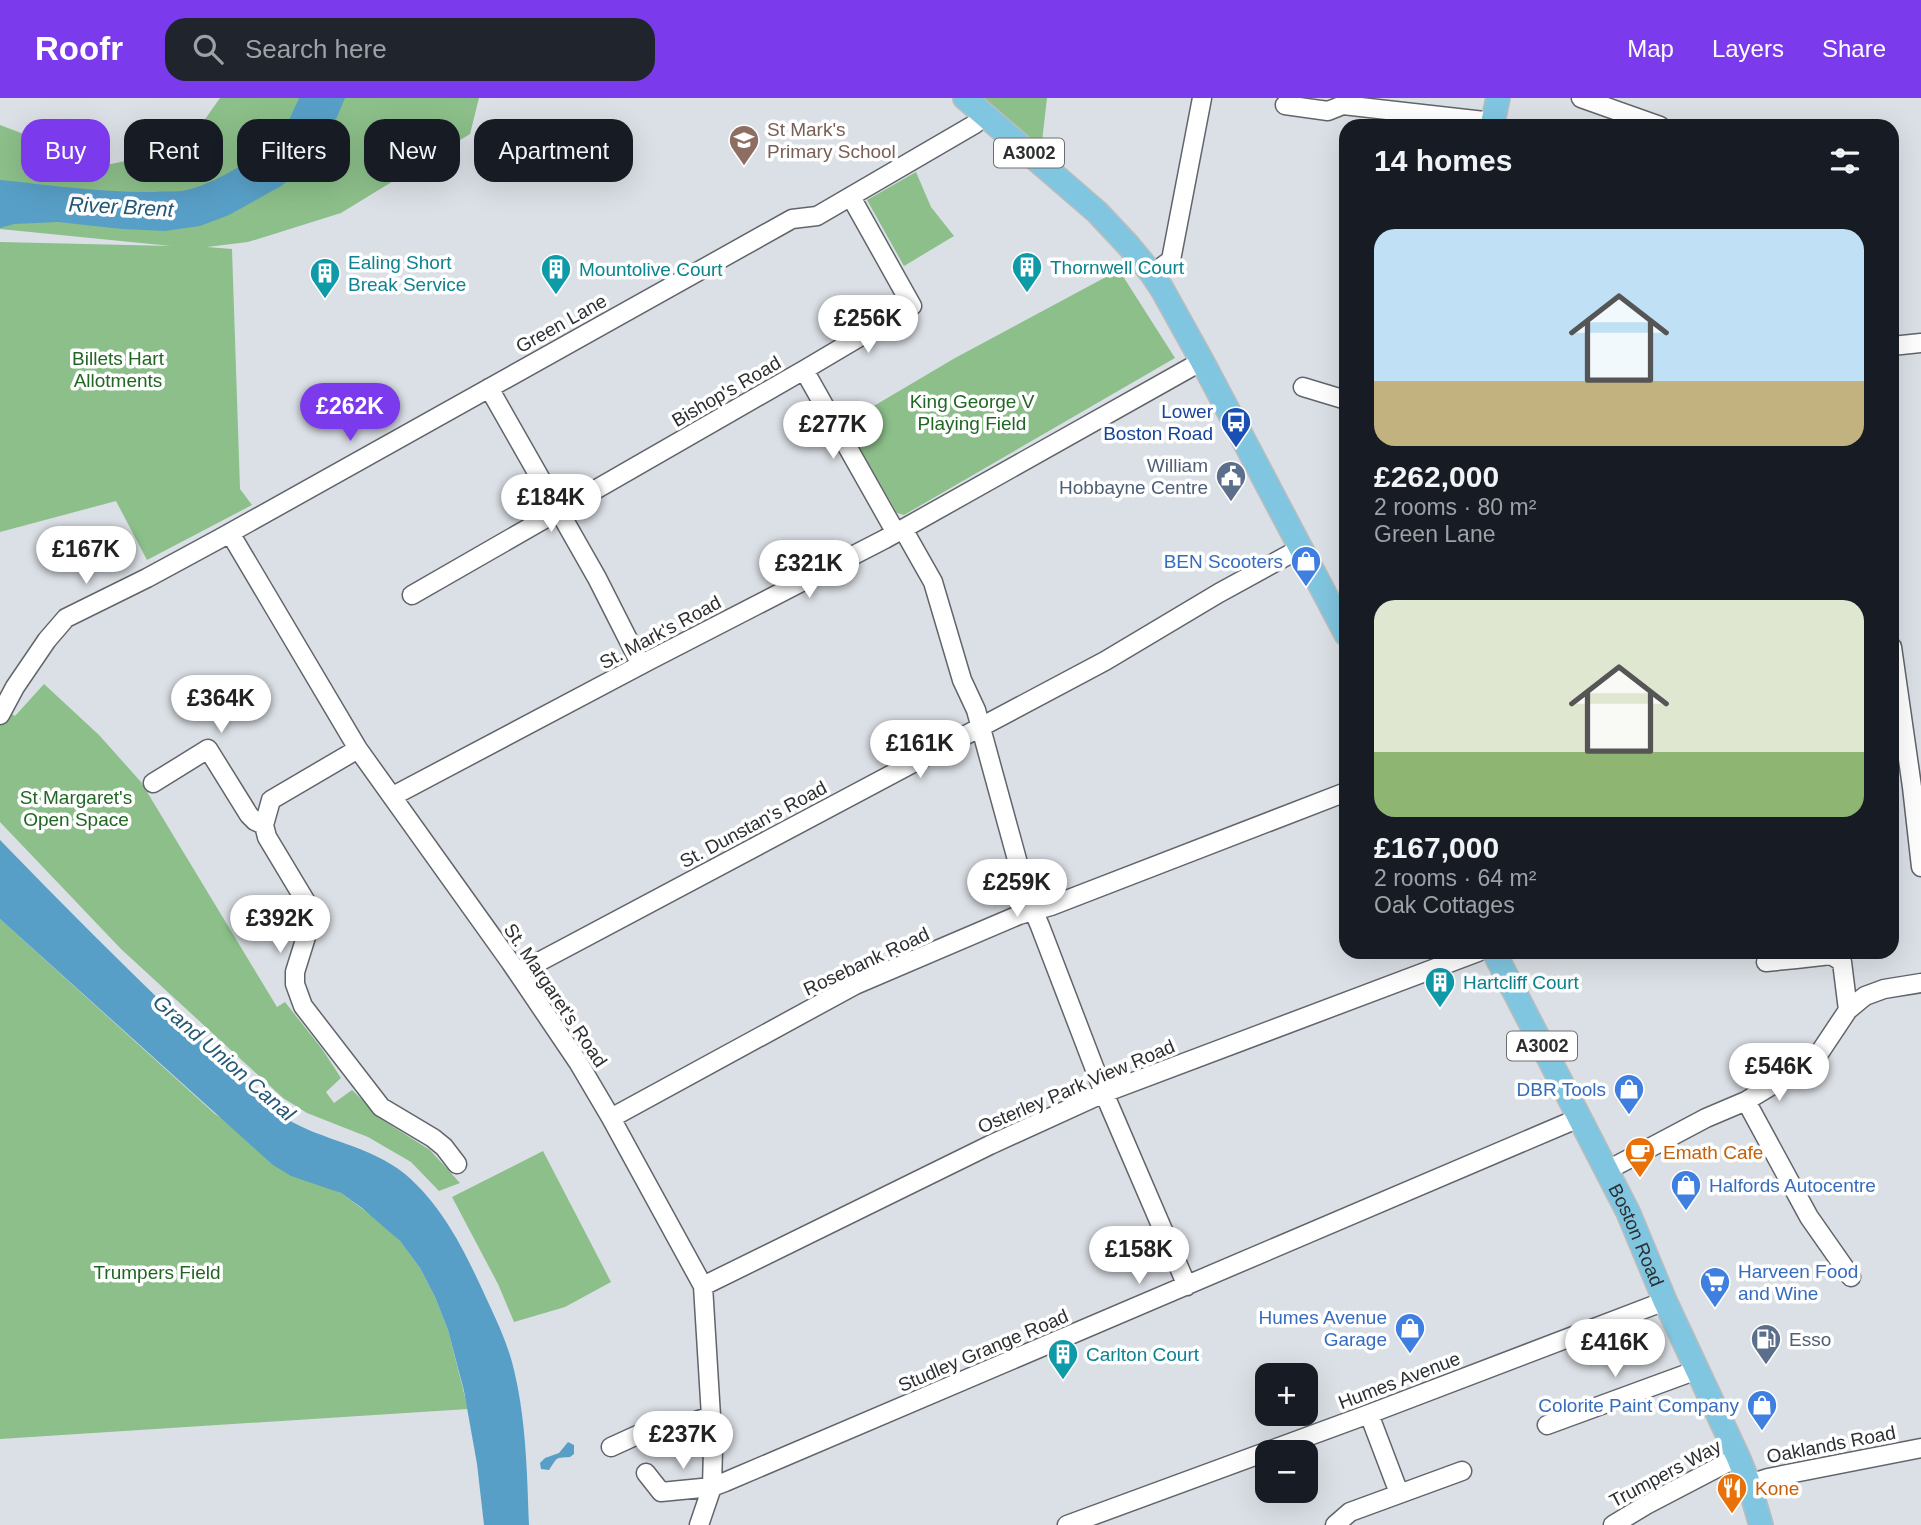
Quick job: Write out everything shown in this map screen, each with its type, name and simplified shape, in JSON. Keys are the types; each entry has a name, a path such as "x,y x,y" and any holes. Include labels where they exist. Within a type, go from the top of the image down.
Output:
{"main road":[{"name":"A3002","path":"965,98 1097,212 1152,274 1202,361 1339,621"},
{"path":"1493,119 1498,98"},
{"path":"1316,577 1326,586 1339,589"},
{"name":"Boston Road","path":"1498,959 1632,1221 1665,1301 1738,1457 1761,1525"}],"street":[{"path":"1152,274 1171,260 1202,98"},
{"path":"1581,98 1640,119"},
{"path":"1285,106 1328,111 1343,105 1453,119"},
{"name":"Green Lane","path":"0,715 15,687 47,640 66,618 230,533 792,219 817,216 975,124 984,114"},
{"name":"Bishop's Road","path":"412,595 912,306 850,197"},
{"path":"1899,345 1921,343"},
{"name":"St. Mark's Road","path":"393,796 899,531 1202,361"},
{"path":"804,370 899,531 933,582 962,680 976,710 1027,897 1104,1093 1187,1286"},
{"path":"1303,387 1339,398"},
{"path":"489,388 597,578 641,665"},
{"name":"St. Margaret's Road","path":"230,533 358,749 578,1062 703,1286 711,1416 712,1487 699,1525"},
{"name":"St. Dunstan's Road","path":"518,973 1105,661 1301,548"},
{"path":"1899,696 1921,867"},
{"path":"152,783 208,749 249,815 264,825"},
{"path":"358,749 271,800 264,825 267,837 309,907 310,924 295,972 295,984 303,1006 381,1107 433,1138 457,1164"},
{"name":"Rosebank Road","path":"611,1118 855,985 1019,915 1339,795"},
{"name":"Osterley Park View Road","path":"703,1286 990,1145 1104,1093 1459,959"},
{"path":"1766,962 1778,959"},
{"path":"1837,959 1842,962 1848,1010"},
{"path":"1606,1171 1695,1124 1746,1101 1801,1068 1818,1055 1848,1010 1864,996 1884,989 1921,983"},
{"path":"1746,1101 1809,1217 1851,1277"},
{"name":"Studley Grange Road","path":"646,1473 661,1492 712,1487 1579,1118"},
{"name":"Humes Avenue","path":"1067,1525 1665,1301"},
{"path":"1546,1425 1697,1370"},
{"path":"1368,1414 1399,1493"},
{"path":"611,1447 644,1432 662,1432 711,1416"},
{"name":"Oaklands Road","path":"1749,1484 1921,1448"},
{"name":"Trumpers Way","path":"1613,1525 1738,1457"},
{"path":"1335,1525 1350,1512 1462,1471"}],"green space":[{"name":"Billets Hart Allotments","path":"220,98 479,98 470,134 460,140 460,119 364,119 364,182 392,182 341,213 248,242 207,247 232,249 240,489 252,505 147,560 116,501 0,532 0,242 171,246 0,229 0,125 21,133 21,182 110,182 110,164 124,161 124,182 223,182 223,119 205,119"},
{"path":"977,98 1047,98 1041,150"},
{"path":"916,172 931,207 954,236 904,266 867,200"},
{"name":"King George V Playing Field","path":"1119,270 1175,358 904,515 897,513 845,423 955,358"},
{"name":"St Margaret's Open Space","path":"44,684 99,735 141,782 277,1007 285,1002 341,1078 326,1092 334,1103 352,1090 384,1121 430,1150 460,1183 439,1191 411,1162 368,1137 307,1113 283,1098 121,949 0,822 0,706 15,716"},
{"name":"Trumpers Field","path":"0,919 215,1114 319,1184 341,1193 380,1222 400,1241 420,1268 435,1297 448,1330 468,1409 0,1439"},
{"path":"543,1151 611,1282 565,1307 514,1322 498,1284 452,1197"}],"water":[{"path":"299,98 345,98 336,119 290,118"},
{"name":"River Brent","path":"237,168 237,182 286,182 229,215 200,226 165,231 58,222 14,224 0,228 0,180 116,191 182,191 209,182 223,182 223,175"},
{"path":"0,840 132,973 279,1113 300,1126 391,1164 405,1174 432,1202 472,1267 512,1362 523,1422 529,1525 484,1525 464,1391 448,1330 420,1268 400,1241 341,1193 291,1176 273,1165 0,919"},
{"path":"568,1442 574,1445 574,1454 557,1459 549,1470 541,1469 540,1463 545,1458 559,1453"}],"place":[{"name":"St Mark's Primary School","path":"744,167"},
{"name":"Thornwell Court","path":"1027,294"},
{"name":"Mountolive Court","path":"556,296"},
{"name":"Ealing Short Break Service","path":"325,300"},
{"name":"Lower Boston Road","path":"1236,449"},
{"name":"William Hobbayne Centre","path":"1231,503"},
{"name":"BEN Scooters","path":"1306,588"},
{"name":"Hartcliff Court","path":"1440,1009"},
{"name":"DBR Tools","path":"1629,1116"},
{"name":"Emath Cafe","path":"1640,1179"},
{"name":"Halfords Autocentre","path":"1686,1212"},
{"name":"Harveen Food and Wine","path":"1715,1309"},
{"name":"Humes Avenue Garage","path":"1410,1355"},
{"name":"Esso","path":"1766,1366"},
{"name":"Carlton Court","path":"1063,1381"},
{"name":"Colorite Paint Company","path":"1762,1432"},
{"name":"Kone","path":"1732,1515"}],"water label":[{"name":"Grand Union Canal","path":"224,1058"}]}
